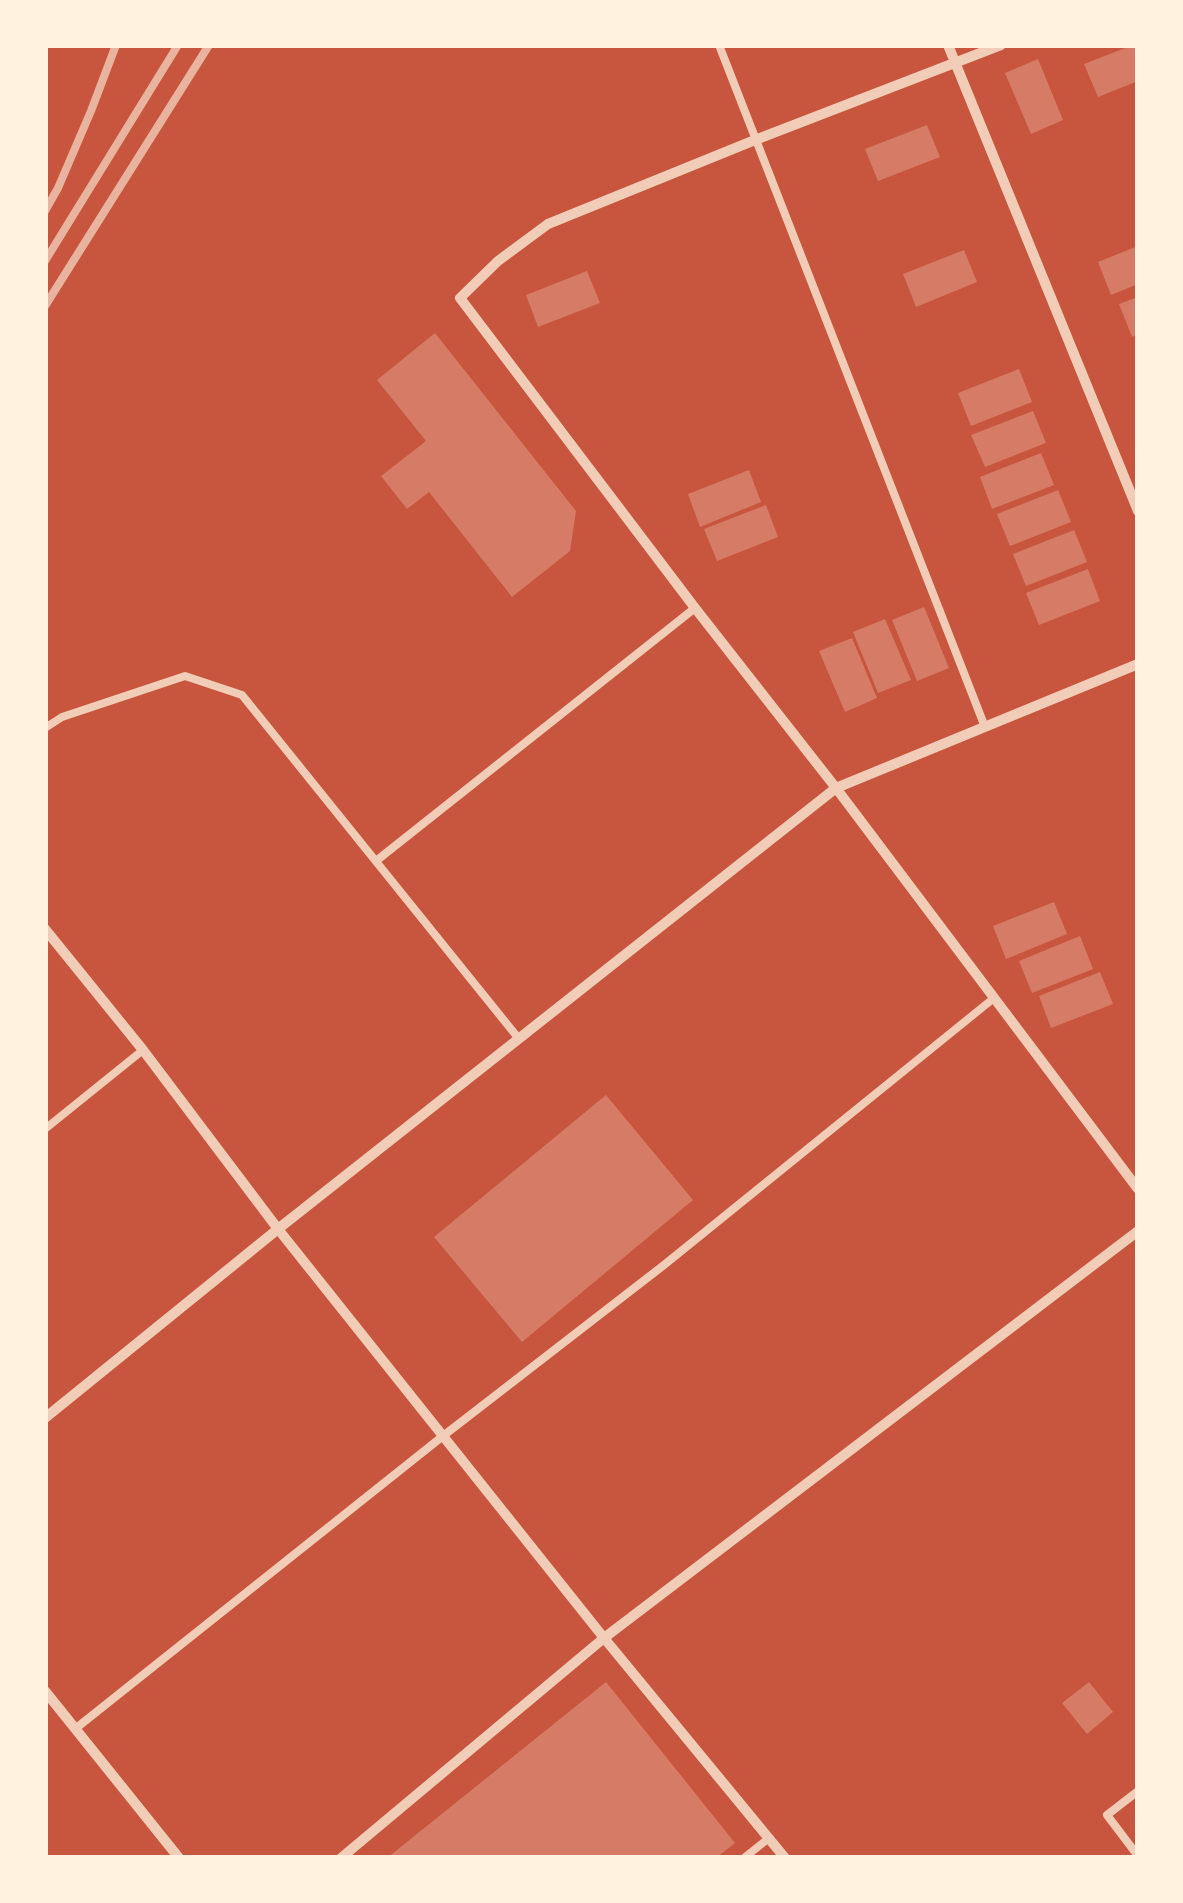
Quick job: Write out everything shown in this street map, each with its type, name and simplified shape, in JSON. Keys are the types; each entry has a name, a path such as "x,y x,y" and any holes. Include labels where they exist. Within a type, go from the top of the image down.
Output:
{"street":[{"path":"948,45 1138,511"},
{"path":"1001,45 548,224 498,261 460,298 1138,1188"},
{"path":"45,1418 836,788 1138,664"},
{"path":"45,929 604,1638 786,1858"},
{"path":"342,1858 604,1638 1138,1232"},
{"path":"45,1691 179,1858"}],"lane":[{"path":"719,45 985,727"},
{"path":"376,861 695,608"},
{"path":"45,728 62,717 185,676 242,696 518,1039"},
{"path":"76,1729 664,1265 994,998"},
{"path":"45,1129 143,1050"},
{"path":"1138,1791 1107,1815 1138,1856"},
{"path":"744,1858 769,1838"}],"building":[{"path":"1138,45 1138,81 1098,97 1084,64"},
{"path":"1038,59 1063,120 1031,134 1005,73"},
{"path":"927,125 940,157 878,181 865,149"},
{"path":"1138,246 1138,284 1111,295 1098,262"},
{"path":"964,250 977,282 916,307 903,274"},
{"path":"587,271 600,303 538,327 526,295"},
{"path":"1138,297 1138,334 1132,337 1119,304"},
{"path":"435,333 576,511 570,551 512,597 429,492 407,509 381,476 426,441 377,380"},
{"path":"1019,369 1032,402 971,426 958,393"},
{"path":"1033,411 1046,443 985,467 971,435"},
{"path":"1041,453 1054,485 992,509 980,477"},
{"path":"749,470 761,502 700,527 688,494"},
{"path":"1058,490 1071,522 1010,546 997,514"},
{"path":"766,505 778,537 717,561 704,529"},
{"path":"1074,530 1087,562 1026,586 1013,554"},
{"path":"1088,569 1100,601 1039,625 1026,593"},
{"path":"924,607 949,668 917,681 892,620"},
{"path":"885,619 911,680 878,693 853,632"},
{"path":"852,638 877,698 845,712 819,651"},
{"path":"1054,902 1067,934 1006,959 993,926"},
{"path":"1080,936 1093,969 1032,993 1019,961"},
{"path":"1100,972 1113,1004 1051,1028 1039,996"},
{"path":"606,1095 693,1200 522,1342 434,1237"},
{"path":"606,1682 735,1843 716,1858 387,1858"},
{"path":"1089,1682 1113,1712 1087,1734 1062,1703"}],"railway":[{"path":"45,211 116,45"},
{"path":"45,261 178,45"},
{"path":"45,306 209,45"}]}
